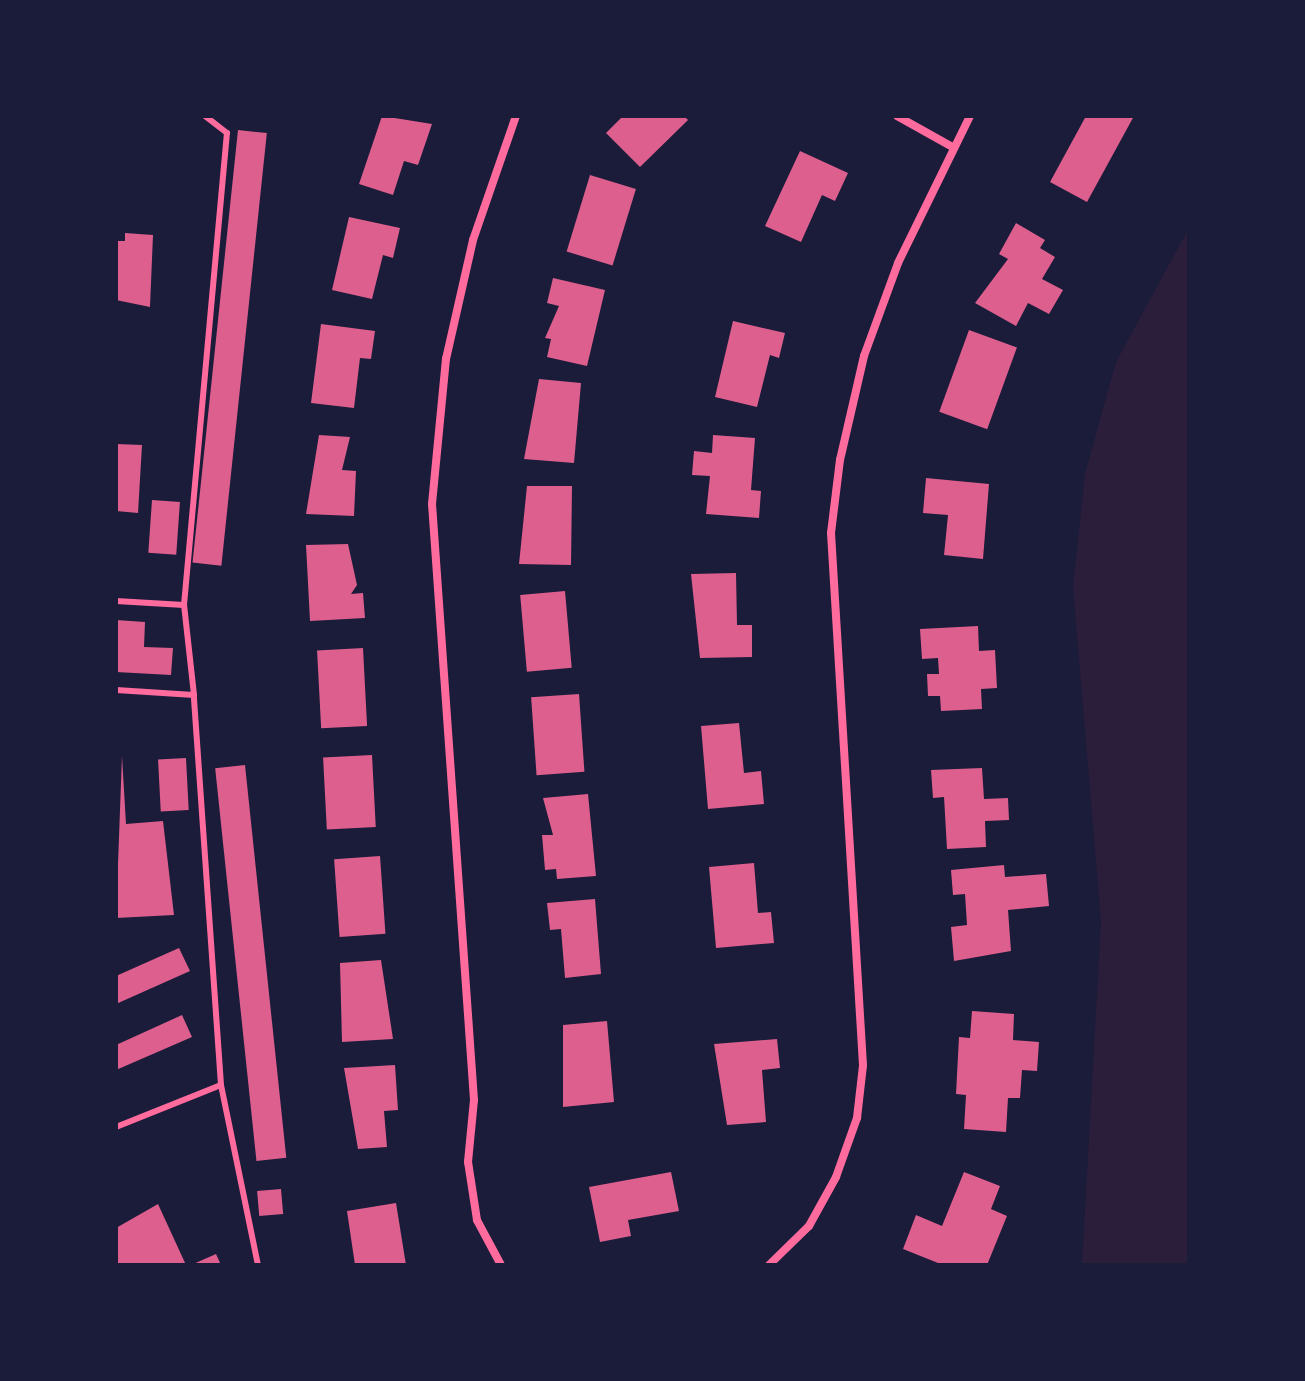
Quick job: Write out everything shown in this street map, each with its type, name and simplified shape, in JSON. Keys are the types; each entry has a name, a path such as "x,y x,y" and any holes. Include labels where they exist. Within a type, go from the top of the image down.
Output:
{"street":[{"path":"501,1265 477,1220 468,1162 474,1100 432,504 446,359 473,240 516,116"},
{"path":"897,116 951,146"},
{"path":"769,1265 809,1226 857,1118 862,993 831,533 864,356 951,146 970,116"}],"lane":[{"path":"205,116 227,133 184,605 194,695 221,1085 258,1265"},
{"path":"116,601 184,605"},
{"path":"116,690 194,695"},
{"path":"116,1127 221,1085"}],"shaded area":[{"path":"1189,228 1189,1265 1082,1265 1101,921 1073,587 1085,474 1116,362"}],"building":[{"path":"382,116 432,124 418,165 404,161 393,195 359,184"},
{"path":"623,116 684,116 688,120 640,167 606,133"},
{"path":"1086,116 1134,116 1087,202 1050,182"},
{"path":"238,130 267,133 221,566 193,563"},
{"path":"800,151 848,173 835,201 822,195 801,242 765,226"},
{"path":"590,175 636,189 613,266 567,252"},
{"path":"349,217 400,228 393,258 383,255 372,299 332,290"},
{"path":"1016,223 1045,240 1040,248 1055,257 1042,279 1063,290 1049,314 1028,303 1016,326 975,303 1008,259 999,254"},
{"path":"125,233 153,235 150,307 116,300 116,241 125,241"},
{"path":"553,278 605,290 587,366 547,357 551,339 545,338 559,306 547,303"},
{"path":"733,321 785,333 779,358 770,355 757,407 715,397"},
{"path":"321,324 375,331 371,359 360,358 354,408 311,403"},
{"path":"969,330 1017,347 987,429 939,412"},
{"path":"539,379 581,383 574,463 524,459"},
{"path":"319,435 350,437 342,470 356,471 354,516 306,514"},
{"path":"713,435 755,438 751,490 761,491 759,518 706,514 710,476 692,475 694,451 712,453"},
{"path":"116,444 142,445 138,513 116,511"},
{"path":"926,478 989,484 983,559 944,555 948,515 923,513"},
{"path":"527,486 572,486 571,565 519,564"},
{"path":"152,500 180,502 176,555 148,553"},
{"path":"348,544 357,585 351,594 363,593 365,618 310,621 306,545"},
{"path":"736,573 737,625 752,625 752,657 700,658 691,574"},
{"path":"565,591 572,668 527,672 520,595"},
{"path":"116,620 145,622 144,647 173,648 171,675 116,672"},
{"path":"978,626 979,651 995,650 997,688 981,689 982,709 941,711 940,696 928,696 927,674 939,674 938,658 922,659 920,629"},
{"path":"363,648 367,726 321,728 317,650"},
{"path":"579,694 584,772 537,775 531,697"},
{"path":"739,723 744,773 761,771 764,804 708,809 701,726"},
{"path":"372,755 376,827 327,829 323,758"},
{"path":"122,756 126,824 163,821 174,915 116,918"},
{"path":"186,758 189,810 161,811 158,759"},
{"path":"245,765 286,1158 256,1161 215,768"},
{"path":"982,768 984,799 1008,798 1009,820 985,821 986,847 947,849 944,797 933,798 931,770"},
{"path":"588,794 596,876 557,879 556,869 545,870 542,835 553,835 543,798"},
{"path":"380,856 385,934 340,937 334,859"},
{"path":"754,863 758,913 771,912 774,943 716,948 709,867"},
{"path":"1004,865 1005,877 1046,874 1049,906 1008,910 1011,951 954,961 951,927 967,925 965,894 953,895 951,870"},
{"path":"595,899 601,974 565,978 561,929 550,930 547,903"},
{"path":"179,948 190,971 116,1004 116,976"},
{"path":"381,960 393,1039 342,1042 340,963"},
{"path":"972,1011 1014,1014 1013,1040 1039,1042 1037,1071 1022,1070 1020,1098 1008,1098 1006,1132 964,1129 966,1095 956,1094 959,1037 970,1038"},
{"path":"182,1015 192,1037 116,1070 116,1045"},
{"path":"607,1021 614,1102 563,1107 563,1025"},
{"path":"777,1039 780,1068 762,1070 766,1122 727,1125 714,1044"},
{"path":"395,1065 398,1110 384,1111 387,1147 358,1149 344,1068"},
{"path":"671,1172 679,1211 628,1220 631,1236 600,1242 589,1187"},
{"path":"964,1172 1000,1186 991,1209 1007,1216 987,1265 943,1265 903,1249 916,1215 942,1226"},
{"path":"281,1189 283,1214 259,1216 257,1191"},
{"path":"396,1203 406,1265 355,1265 347,1211"},
{"path":"158,1204 186,1265 116,1265 116,1228"},
{"path":"216,1254 221,1265 191,1265"}]}
